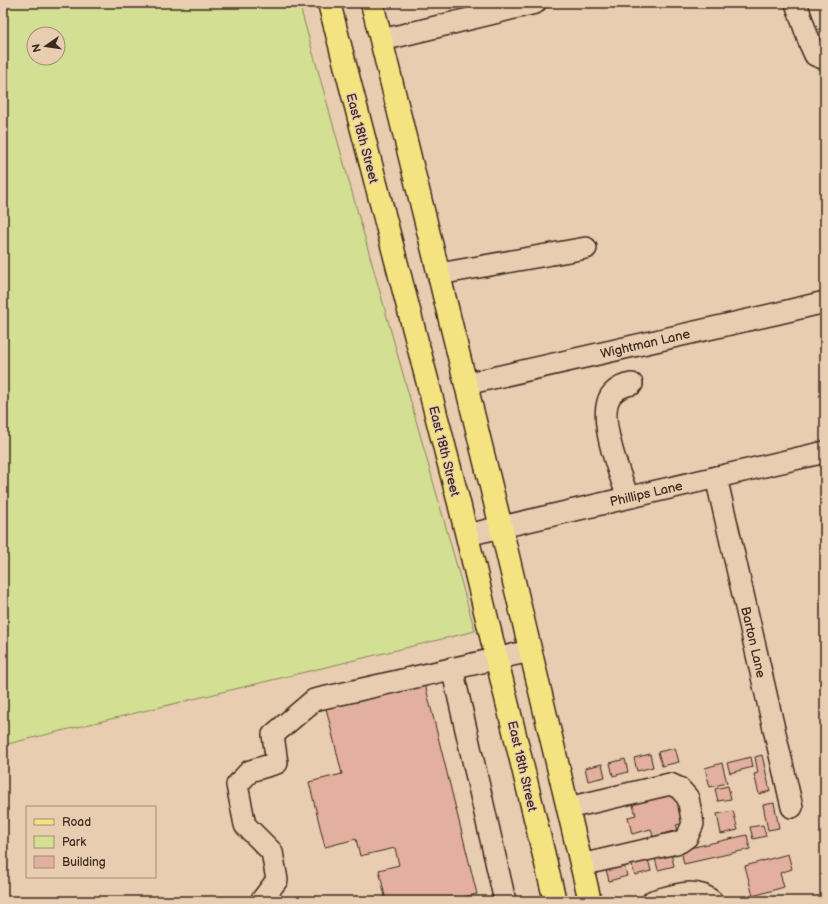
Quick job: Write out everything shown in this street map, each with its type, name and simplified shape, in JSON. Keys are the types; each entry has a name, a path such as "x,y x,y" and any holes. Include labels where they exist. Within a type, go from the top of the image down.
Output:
{"main road":[{"name":"East 18th Street","path":"329,3 467,535 555,901"},
{"path":"372,3 501,527 590,901"}],"street":[{"path":"382,40 535,3"},
{"path":"796,3 815,54 825,59"},
{"path":"439,274 586,248"},
{"name":"Wightman Lane","path":"466,384 825,302"},
{"path":"628,497 617,467 608,433 606,409 612,394 623,386 632,384"},
{"name":"Phillips Lane","path":"467,535 825,452"},
{"name":"Barton Lane","path":"716,477 792,807"},
{"path":"261,901 277,880 272,852 245,825 237,785 250,771 277,763 273,735 314,700 530,651"},
{"path":"452,668 505,901"},
{"path":"568,808 670,784 680,788 688,798 693,824 687,837 680,842 581,865"},
{"path":"652,901 689,892 706,896 712,901"}],"green space":[{"path":"3,3 299,3 475,631 3,745"}],"building":[{"path":"425,684 477,894 447,901 386,901 379,870 399,865 395,848 360,856 356,839 325,847 309,782 342,774 326,708"},
{"path":"675,748 679,762 662,766 658,752"},
{"path":"650,754 653,767 637,771 634,758"},
{"path":"762,755 770,791 759,794 754,774 758,773 755,757"},
{"path":"751,757 753,767 730,773 727,763"},
{"path":"625,759 628,772 613,776 610,763"},
{"path":"722,763 727,783 710,787 705,768"},
{"path":"602,764 605,777 588,781 585,768"},
{"path":"728,786 731,799 718,801 715,789"},
{"path":"675,790 684,823 676,825 678,830 653,837 651,829 632,834 628,817 636,815 632,802"},
{"path":"774,803 779,828 768,830 763,805"},
{"path":"733,811 738,830 721,834 717,814"},
{"path":"763,825 766,836 753,839 750,827"},
{"path":"747,835 750,849 684,864 681,850"},
{"path":"671,854 674,866 658,870 655,858"},
{"path":"788,854 792,869 780,873 784,887 753,896 745,866"},
{"path":"648,859 651,871 635,875 631,863"},
{"path":"624,865 627,876 609,881 606,869"}]}
